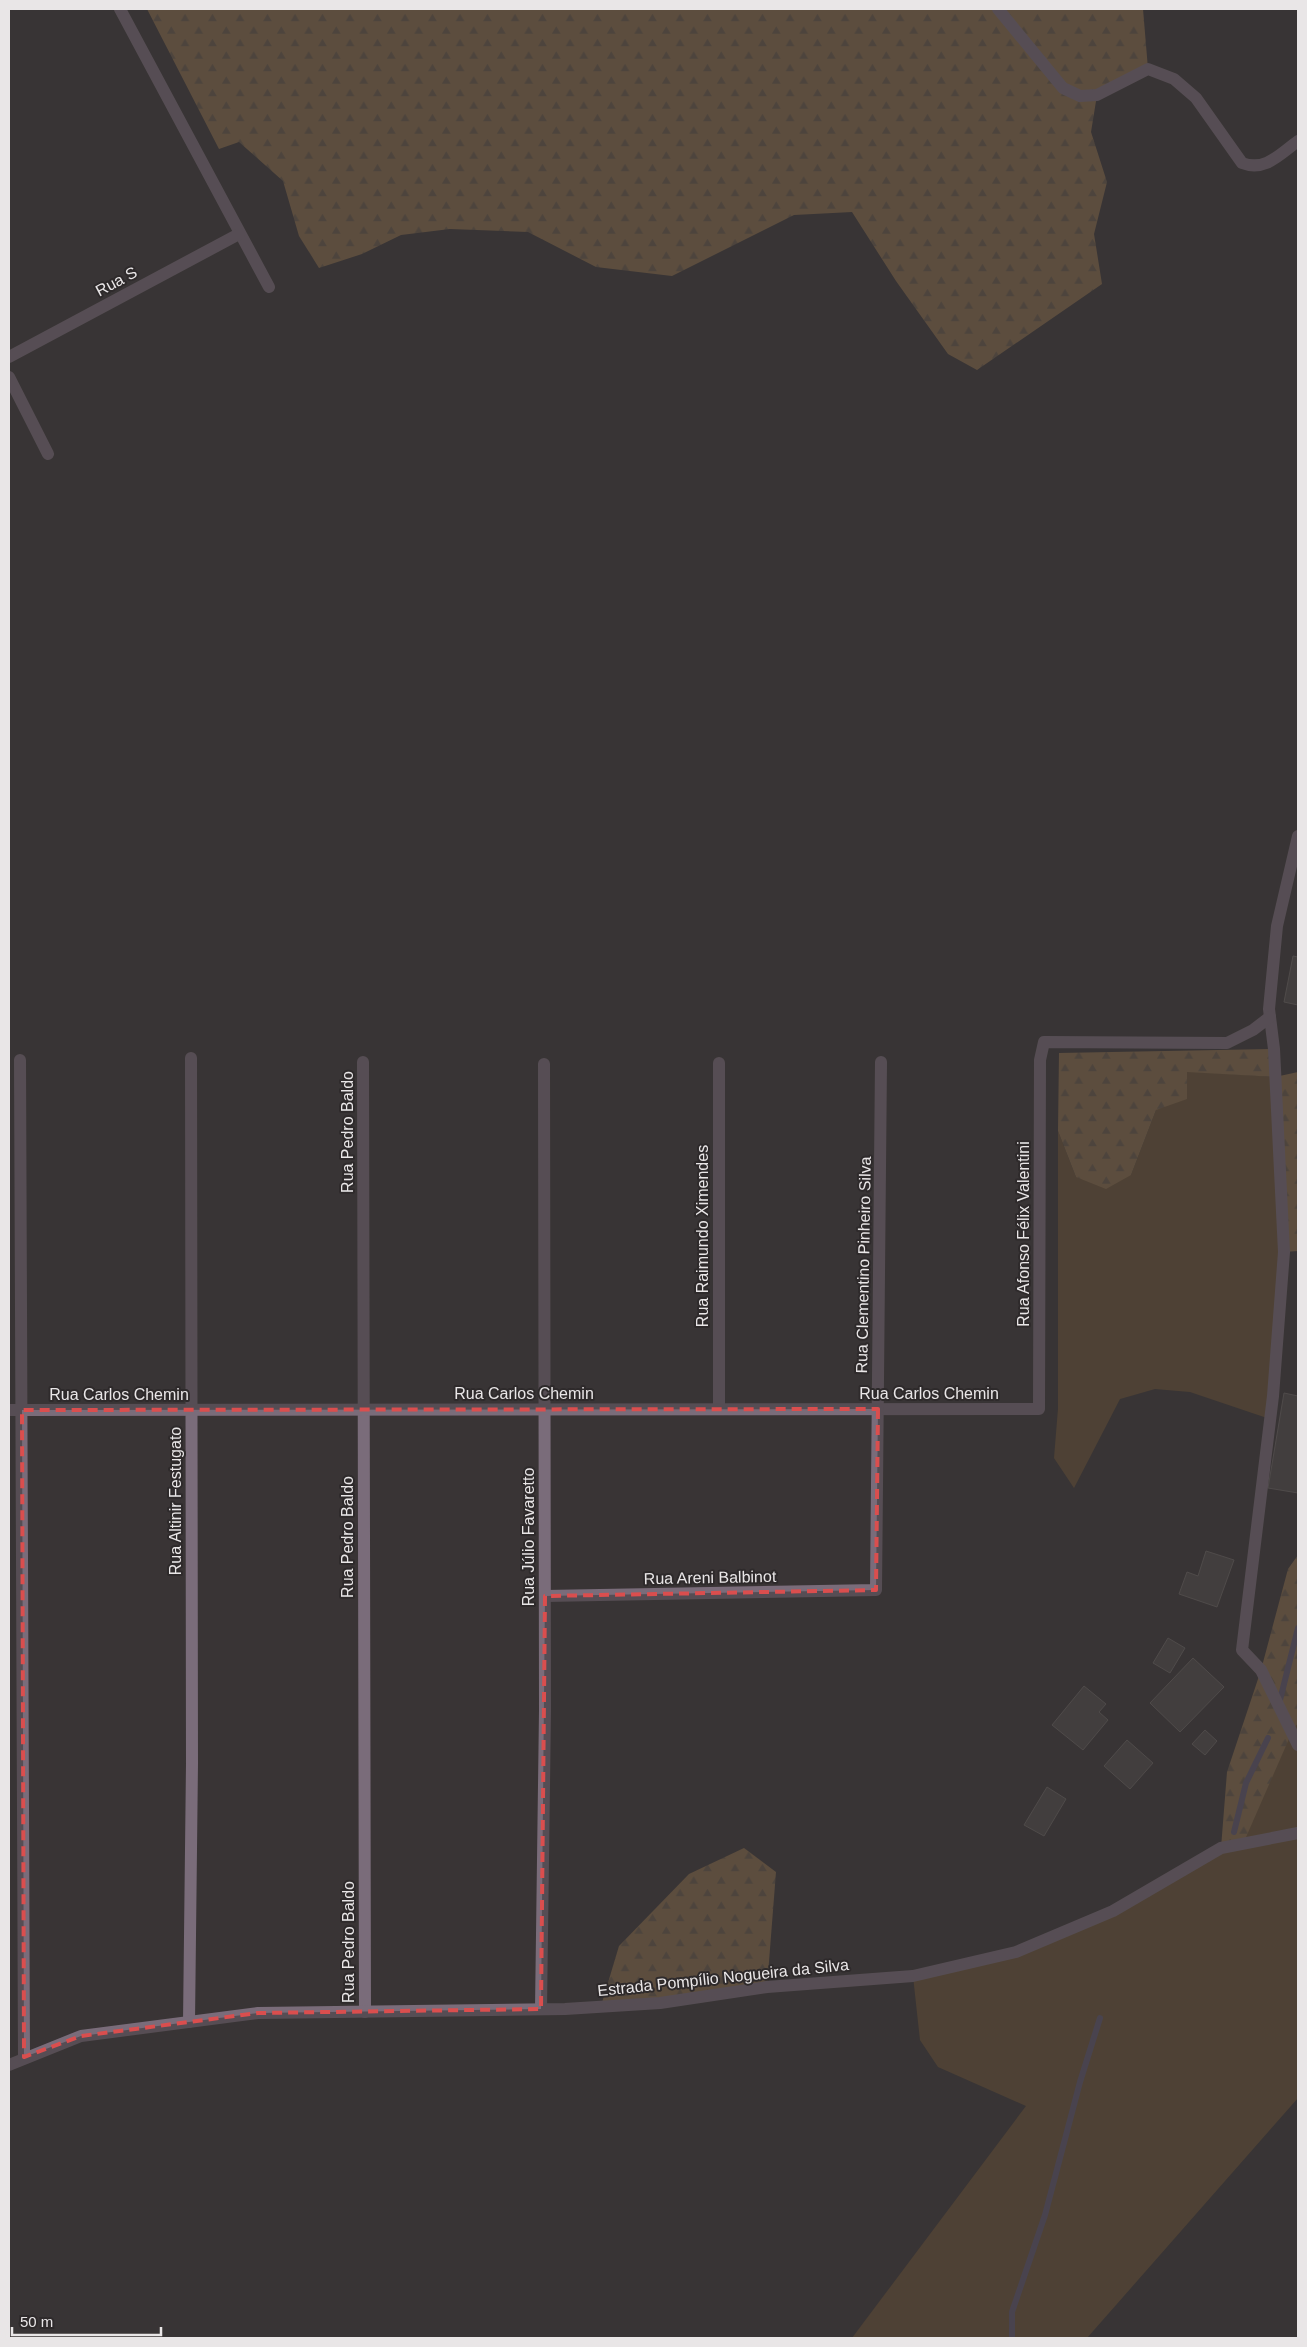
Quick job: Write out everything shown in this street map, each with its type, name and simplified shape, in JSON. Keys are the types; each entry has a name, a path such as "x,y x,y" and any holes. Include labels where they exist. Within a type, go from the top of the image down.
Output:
{"street":[{"path":"120,9 269,287"},
{"path":"998,9 1062,88 1080,96 1097,95 1148,69 1174,79 1196,98 1242,163 1253,167 1265,165 1298,142"},
{"name":"Rua S","path":"9,357 239,234"},
{"path":"9,377 48,454"},
{"path":"1298,836 1277,926 1270,1017 1274,1049 1284,1252 1273,1396 1242,1650 1261,1670 1298,1745"},
{"name":"Rua Afonso Félix Valentini","path":"1039,1409 1040,1060 1044,1042 1227,1043 1253,1030 1270,1017"},
{"name":"Rua Altinir Festugato","path":"189,2022 192,1763 191,1058"},
{"path":"20,1060 24,2057"},
{"name":"Rua Pedro Baldo","path":"363,1062 365,2012"},
{"name":"Rua Clementino Pinheiro Silva","path":"876,1590 881,1062"},
{"name":"Rua Júlio Favaretto","path":"541,2009 545,1596 544,1064"},
{"name":"Rua Raimundo Ximendes","path":"719,1064 719,1409"},
{"name":"Rua Carlos Chemin","path":"9,1410 1039,1409"},
{"name":"Rua Areni Balbinot","path":"545,1596 876,1590"},
{"name":"Estrada Pompílio Nogueira da Silva","path":"9,2065 24,2057 81,2036 258,2013 541,2009 660,2003 767,1987 913,1976 1016,1952 1113,1911 1221,1848 1298,1832"}],"highlighted area":[{"path":"878,1409 876,1590 545,1596 541,2009 258,2013 81,2036 24,2057 22,1410"}],"shaded area":[{"path":"1186,1071 1275,1077 1284,1252 1270,1419 1190,1392 1155,1389 1120,1399 1074,1488 1054,1458 1058,1409 1058,1131 1076,1177 1131,1175 1156,1110"},
{"path":"1298,1723 1298,2098 1087,2338 852,2338 1026,2106 938,2067 920,2040 913,1976 1016,1952 1113,1911 1221,1848"}],"green space":[{"path":"147,9 1143,9 1148,69 1097,95 1091,132 1107,182 1094,234 1102,284 977,370 948,354 896,281 852,212 794,215 672,276 596,267 528,232 450,229 401,235 362,254 319,268 299,236 283,181 239,142 219,149"},
{"path":"1274,1049 1275,1077 1187,1072 1187,1099 1156,1110 1131,1175 1106,1189 1076,1177 1058,1131 1059,1053"},
{"path":"1298,1072 1298,1251 1284,1252 1275,1077"},
{"path":"1298,1555 1298,1723 1292,1732 1243,1844 1221,1848 1227,1772 1261,1670 1288,1569"},
{"path":"744,1848 776,1872 767,1987 601,2006 619,1946 689,1874"}],"building":[{"path":"1293,956 1298,957 1298,1005 1284,1002"},
{"path":"1284,1393 1298,1396 1298,1493 1268,1488"},
{"path":"1206,1551 1234,1560 1217,1607 1179,1594 1187,1572 1198,1576"},
{"path":"1168,1638 1185,1648 1170,1673 1153,1663"},
{"path":"1193,1658 1224,1687 1180,1732 1150,1703"},
{"path":"1084,1686 1106,1704 1099,1712 1108,1720 1083,1750 1052,1725"},
{"path":"1205,1730 1217,1741 1205,1755 1192,1744"},
{"path":"1127,1740 1153,1763 1130,1789 1104,1766"},
{"path":"1047,1787 1066,1799 1044,1836 1024,1825"}],"waterway":[{"path":"1280,1700 1298,1628"},
{"path":"1234,1832 1246,1783 1268,1738"},
{"path":"1012,2338 1012,2312 1045,2215 1080,2082 1100,2018"}]}
